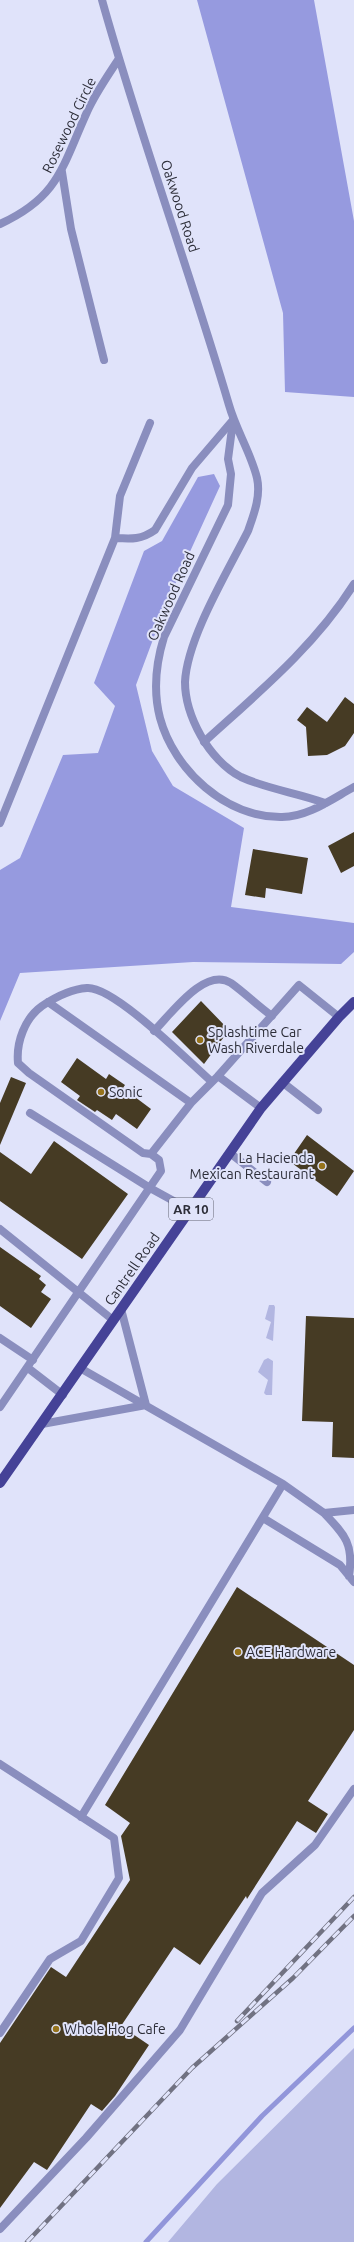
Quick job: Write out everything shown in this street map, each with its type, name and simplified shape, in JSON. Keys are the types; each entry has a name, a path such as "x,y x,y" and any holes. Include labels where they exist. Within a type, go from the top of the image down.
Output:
{"main road":[{"name":"Cantrell Road","path":"1,1479 63,1395 113,1320 261,1108 339,1017 354,1002"}],"street":[{"name":"Oakwood Road","path":"102,0 118,60 210,341 233,420 253,467 258,492 254,513 248,531 192,648 187,670 186,695 188,708 195,727 213,754 240,777 325,803"},
{"name":"Rosewood Circle","path":"0,224 16,217 42,198 62,172 87,112 105,78 118,60"},
{"path":"62,172 71,229 104,360"},
{"name":"Oakwood Road","path":"233,420 228,459 231,474 231,489 228,505 164,637 160,649 157,673 157,697 160,718 168,738 178,756 198,782 224,801 243,810 262,816 282,817 301,814 354,787"},
{"path":"115,538 136,539 146,536 155,530 192,468 233,420"},
{"path":"0,823 115,538 120,496 150,423"},
{"path":"204,742 305,648 324,626 354,584"},
{"path":"154,1031 204,982 216,979 231,983 272,1016"},
{"path":"151,1154 191,1103 215,1079 300,985 339,1017"},
{"path":"0,1406 28,1368 161,1171 159,1160 151,1154 143,1153 29,1073 18,1062 18,1046 26,1023 33,1013 48,1002 71,992 88,988 98,990 112,996 215,1079 261,1108"},
{"path":"48,1002 191,1103"},
{"path":"282,1082 318,1110"},
{"path":"30,1113 150,1188 190,1210"},
{"path":"230,1153 266,1182"},
{"path":"0,1229 79,1291 113,1320"},
{"path":"121,1309 146,1405"},
{"path":"0,1338 33,1360"},
{"path":"28,1368 63,1395"},
{"path":"80,1368 283,1484 324,1513 347,1538 354,1559 352,1579"},
{"path":"42,1424 146,1405"},
{"path":"81,1817 283,1484"},
{"path":"324,1513 354,1510"},
{"path":"263,1518 340,1565 352,1579"},
{"path":"0,1764 114,1838 119,1878 81,1941 50,1959 0,2033"},
{"path":"0,2229 86,2138 180,2030 262,1893 315,1845 354,1789"}],"shaded area":[{"path":"197,0 314,0 354,221 354,397 285,392 283,313"},
{"path":"214,474 220,486 167,602 136,685 152,751 173,786 244,828 231,907 354,923 354,952 341,964 193,962 20,973 0,1021 0,870 20,858 63,755 98,753 115,706 94,683 144,551 162,541 198,477"},
{"path":"269,1305 274,1305 275,1307 273,1341 266,1338 271,1322 265,1319"},
{"path":"268,1358 273,1361 272,1395 266,1395 264,1393 268,1380 258,1372 264,1360"},
{"path":"354,2048 354,2242 168,2242 217,2184"}],"building":[{"path":"345,697 354,704 354,733 345,746 327,755 308,756 306,727 297,720 307,707 327,722"},
{"path":"354,832 354,866 341,873 328,846"},
{"path":"253,849 308,858 302,894 266,888 265,898 245,895"},
{"name":"Splashtime Car Wash Riverdale","path":"201,1001 229,1030 204,1064 172,1032"},
{"name":"Sonic","path":"77,1058 106,1079 109,1074 125,1085 123,1088 151,1109 137,1129 116,1114 112,1120 97,1110 95,1112 77,1100 80,1096 61,1082"},
{"path":"11,1077 26,1083 0,1145 0,1103"},
{"name":"La Hacienda Mexican Restaurant","path":"307,1135 354,1171 337,1196 289,1161"},
{"path":"54,1141 128,1194 82,1259 0,1201 0,1152 31,1174"},
{"path":"0,1247 41,1276 39,1279 46,1285 41,1292 51,1299 31,1328 0,1306"},
{"path":"306,1316 354,1318 354,1458 332,1457 333,1422 302,1421"},
{"path":"237,1587 354,1665 354,1730 308,1801 328,1814 316,1833 297,1821 247,1899 246,1896 200,1965 174,1947 121,2026 149,2045 115,2096 102,2111 91,2104 47,2170 34,2162 0,2208 0,2043 51,1967 66,1977 130,1880 121,1836 130,1823 105,1805"}],"waterway":[{"path":"146,2242 262,2116 354,2028"}],"railway":[{"path":"237,2021 354,1897"},
{"path":"27,2242 192,2068 293,1978 354,1916"}],"place":[{"name":"Splashtime Car Wash Riverdale","path":"200,1040"},
{"name":"Sonic","path":"101,1092"},
{"name":"La Hacienda Mexican Restaurant","path":"322,1166"},
{"name":"ACE Hardware","path":"238,1652"},
{"name":"Whole Hog Cafe","path":"56,2029"}]}
